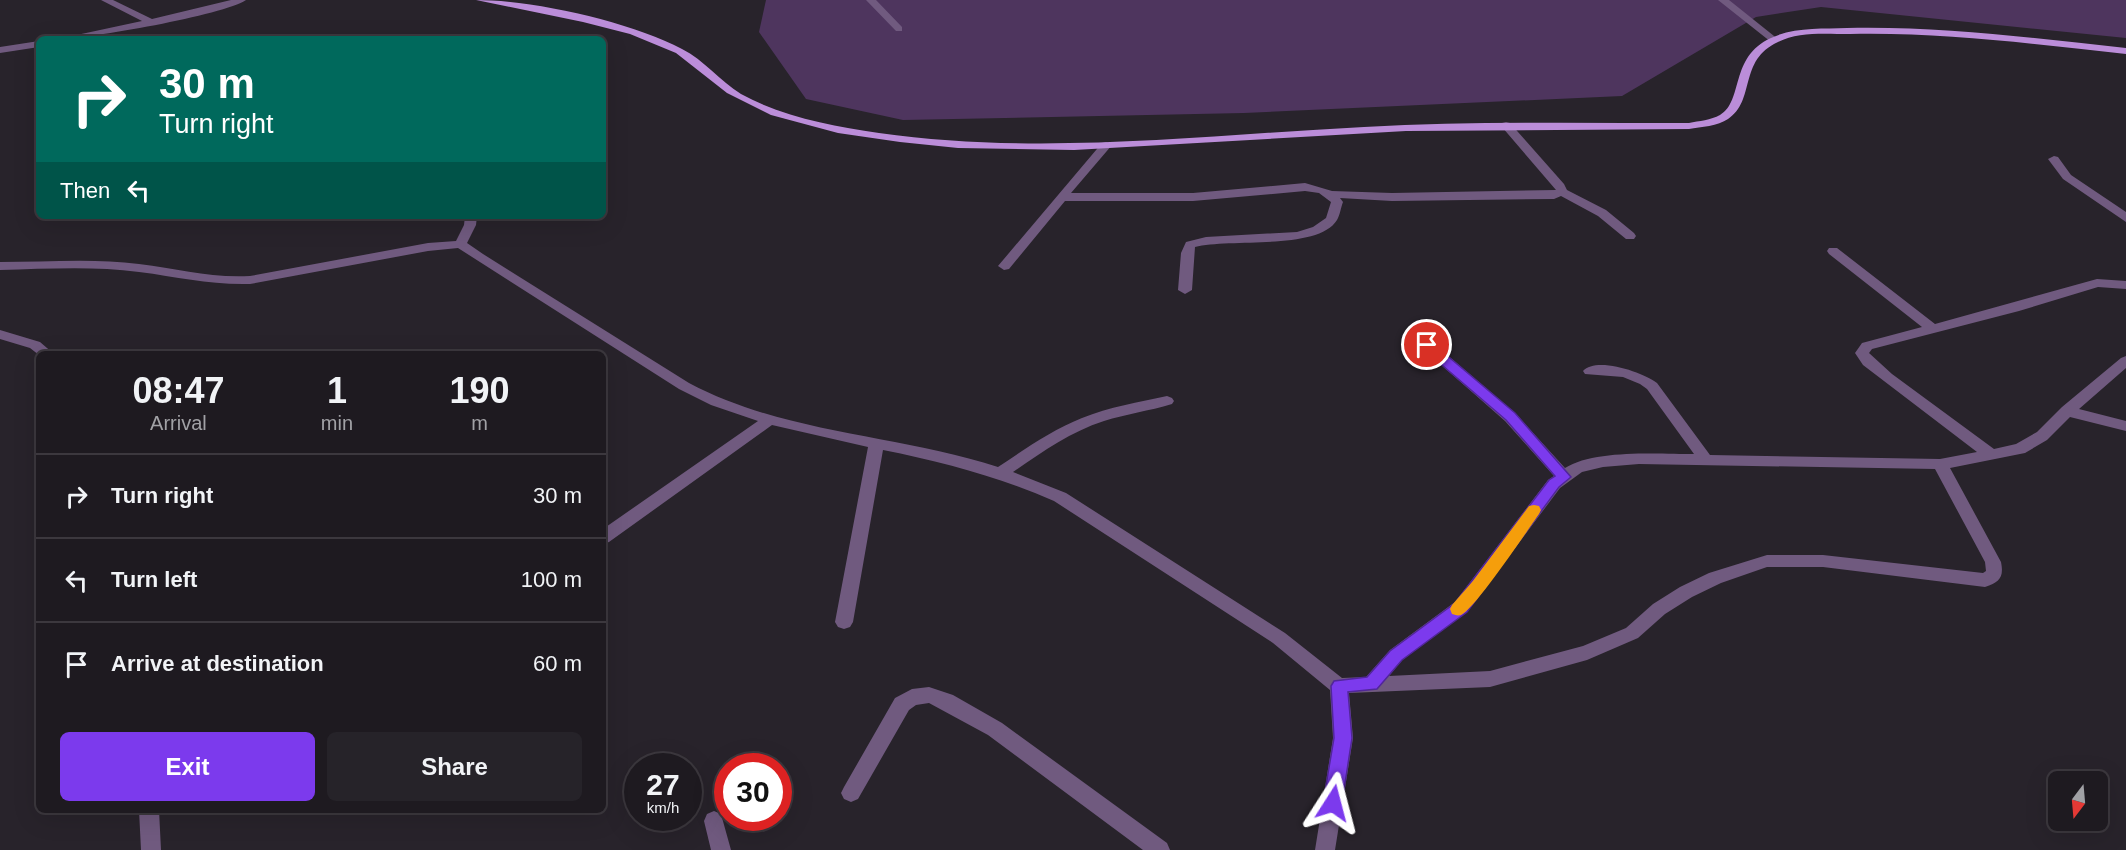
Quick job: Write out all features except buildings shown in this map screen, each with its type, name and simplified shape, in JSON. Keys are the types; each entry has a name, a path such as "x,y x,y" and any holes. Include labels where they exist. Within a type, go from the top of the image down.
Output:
{"main road":[{"path":"481,0 638,33 681,51 737,96 775,113 829,127 899,139 973,145 1042,147 1106,145 1369,129 1506,125 1678,126 1705,123 1725,116 1734,108 1739,96 1742,77 1751,58 1760,48 1774,39 1818,32 1879,29 1985,36 2126,51"}],"street":[{"path":"106,0 152,22"},
{"path":"79,36 152,22 241,0"},
{"path":"871,0 899,29"},
{"path":"1723,0 1774,39"},
{"path":"1,50 36,44"},
{"path":"1506,125 1560,186 1562,192 1602,213 1630,236"},
{"path":"1004,267 1106,145"},
{"path":"2054,159 2067,177 2126,218"},
{"path":"1064,197 1193,197 1305,187 1319,188 1331,194 1412,197 1554,195 1562,192"},
{"path":"1185,290 1187,253 1190,245 1218,237 1274,239 1311,233 1331,221 1337,202 1331,194"},
{"path":"460,244 471,219"},
{"path":"0,266 101,265 140,268 222,281 250,280 416,249 460,244 697,392 731,407 771,419 1002,472 1024,479 1060,497 1279,638 1340,686 1490,679 1587,653 1632,633 1659,609 1686,592 1715,578 1767,561 1822,561 1985,580 1995,574 1992,562 1940,464"},
{"path":"1833,251 1932,328"},
{"path":"1992,455 1868,362 1862,353 1867,346 2013,308 2097,283 2126,285"},
{"path":"0,334 35,345 43,351"},
{"path":"1427,345 1510,417 1564,477"},
{"path":"1371,684 1396,655 1461,607 1554,484 1577,468 1603,462 1639,459 1940,464 1992,455 2020,449 2042,436 2067,411 2126,361"},
{"path":"1590,371 1625,372 1641,376 1652,386 1706,460"},
{"path":"1002,472 1048,441 1078,426 1101,417 1167,401"},
{"path":"2067,411 2126,426"},
{"path":"606,536 771,419"},
{"path":"844,622 877,442"},
{"path":"1325,850 1343,738 1340,686"},
{"path":"851,794 902,704 912,697 929,695 946,701 995,729 1160,850"},
{"path":"150,813 151,850"},
{"path":"716,831 721,850"}],"shaded area":[{"path":"766,0 2126,0 2126,38 1821,7 1756,17 1622,96 1244,113 903,120 806,99 759,32"}],"slow traffic":[{"path":"1458,609 1479,586 1534,510"}],"route":[{"path":"1333,803 1343,738 1340,686 1371,684 1396,655 1461,607 1554,484 1564,477 1510,417 1427,345"}]}
